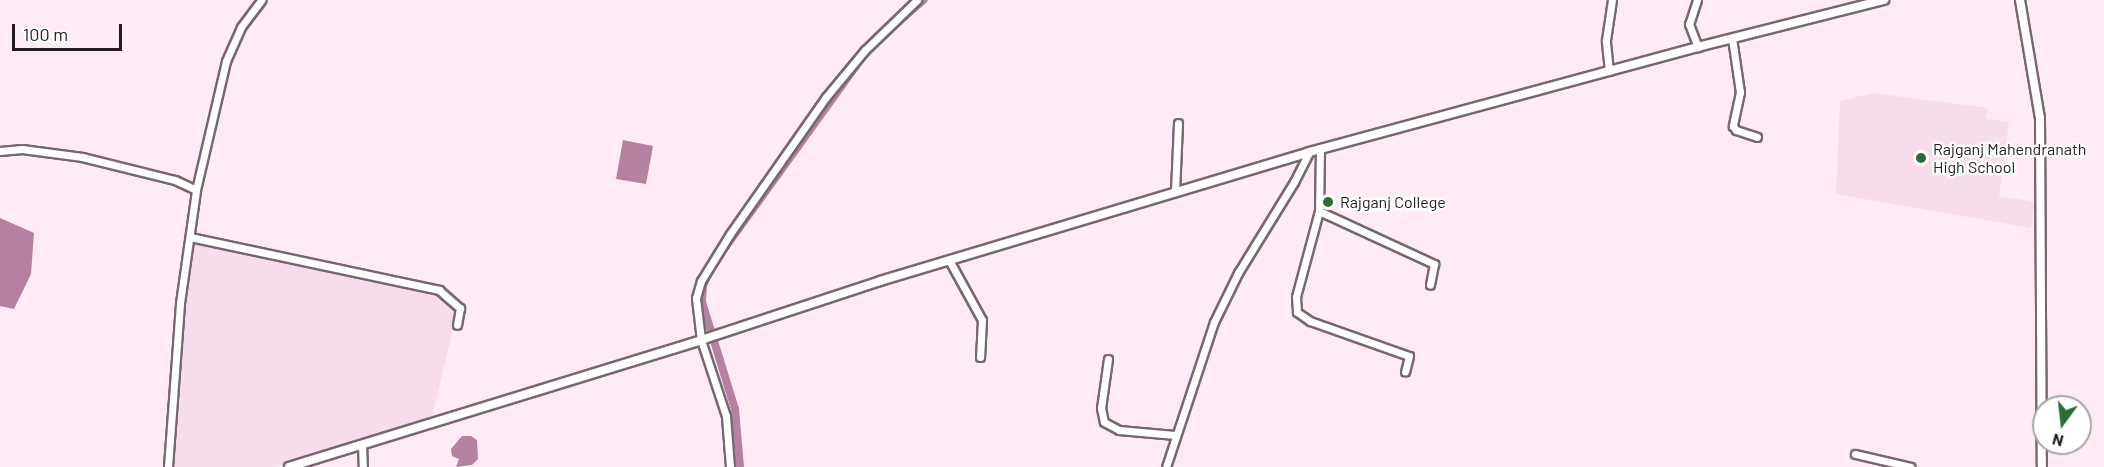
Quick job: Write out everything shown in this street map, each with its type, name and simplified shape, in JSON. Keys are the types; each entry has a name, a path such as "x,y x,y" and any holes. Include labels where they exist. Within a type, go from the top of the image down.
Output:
{"street":[{"path":"168,467 180,303 196,190 226,61 241,27 261,0"},
{"path":"730,467 726,416 708,338 697,309 698,289 730,234 826,97 865,50 917,0"},
{"path":"1609,71 1606,40 1612,0"},
{"path":"1697,0 1689,24 1698,47"},
{"path":"289,467 708,338 949,260 1309,152 1732,38 1884,0"},
{"path":"2020,0 2040,118 2042,467"},
{"path":"1732,38 1740,92 1733,126 1736,130 1757,137"},
{"path":"1175,192 1178,123"},
{"path":"0,151 22,149 82,156 175,180 196,190"},
{"path":"1320,149 1319,211 1296,297 1298,312 1310,321 1410,356 1406,372"},
{"path":"1166,467 1214,322 1309,152"},
{"path":"1319,211 1434,264 1430,285"},
{"path":"190,237 439,290 460,308 457,325"},
{"path":"949,260 982,320 980,357"},
{"path":"1108,359 1101,408 1104,422 1119,430 1175,435"},
{"path":"362,444 363,467"},
{"path":"1855,454 1911,467"}],"shaded area":[{"name":"Rajganj Mahendranath High School","path":"1873,93 1988,108 1986,119 2009,122 1999,196 2035,202 2031,228 1836,194 1840,101"},
{"path":"623,140 653,146 646,184 616,179"},
{"path":"0,218 34,233 31,274 14,309 0,306"},
{"path":"192,242 439,293 458,309 432,417 274,467 172,467"},
{"path":"462,436 471,436 477,440 478,459 472,465 456,467 459,459 452,456 451,449"}],"waterway":[{"path":"897,23 923,0"},
{"path":"724,249 861,59"},
{"path":"708,274 703,286 702,302 735,409 740,467"}],"place":[{"name":"Rajganj Mahendranath High School","path":"1921,158"},
{"name":"Rajganj College","path":"1328,202"}]}
